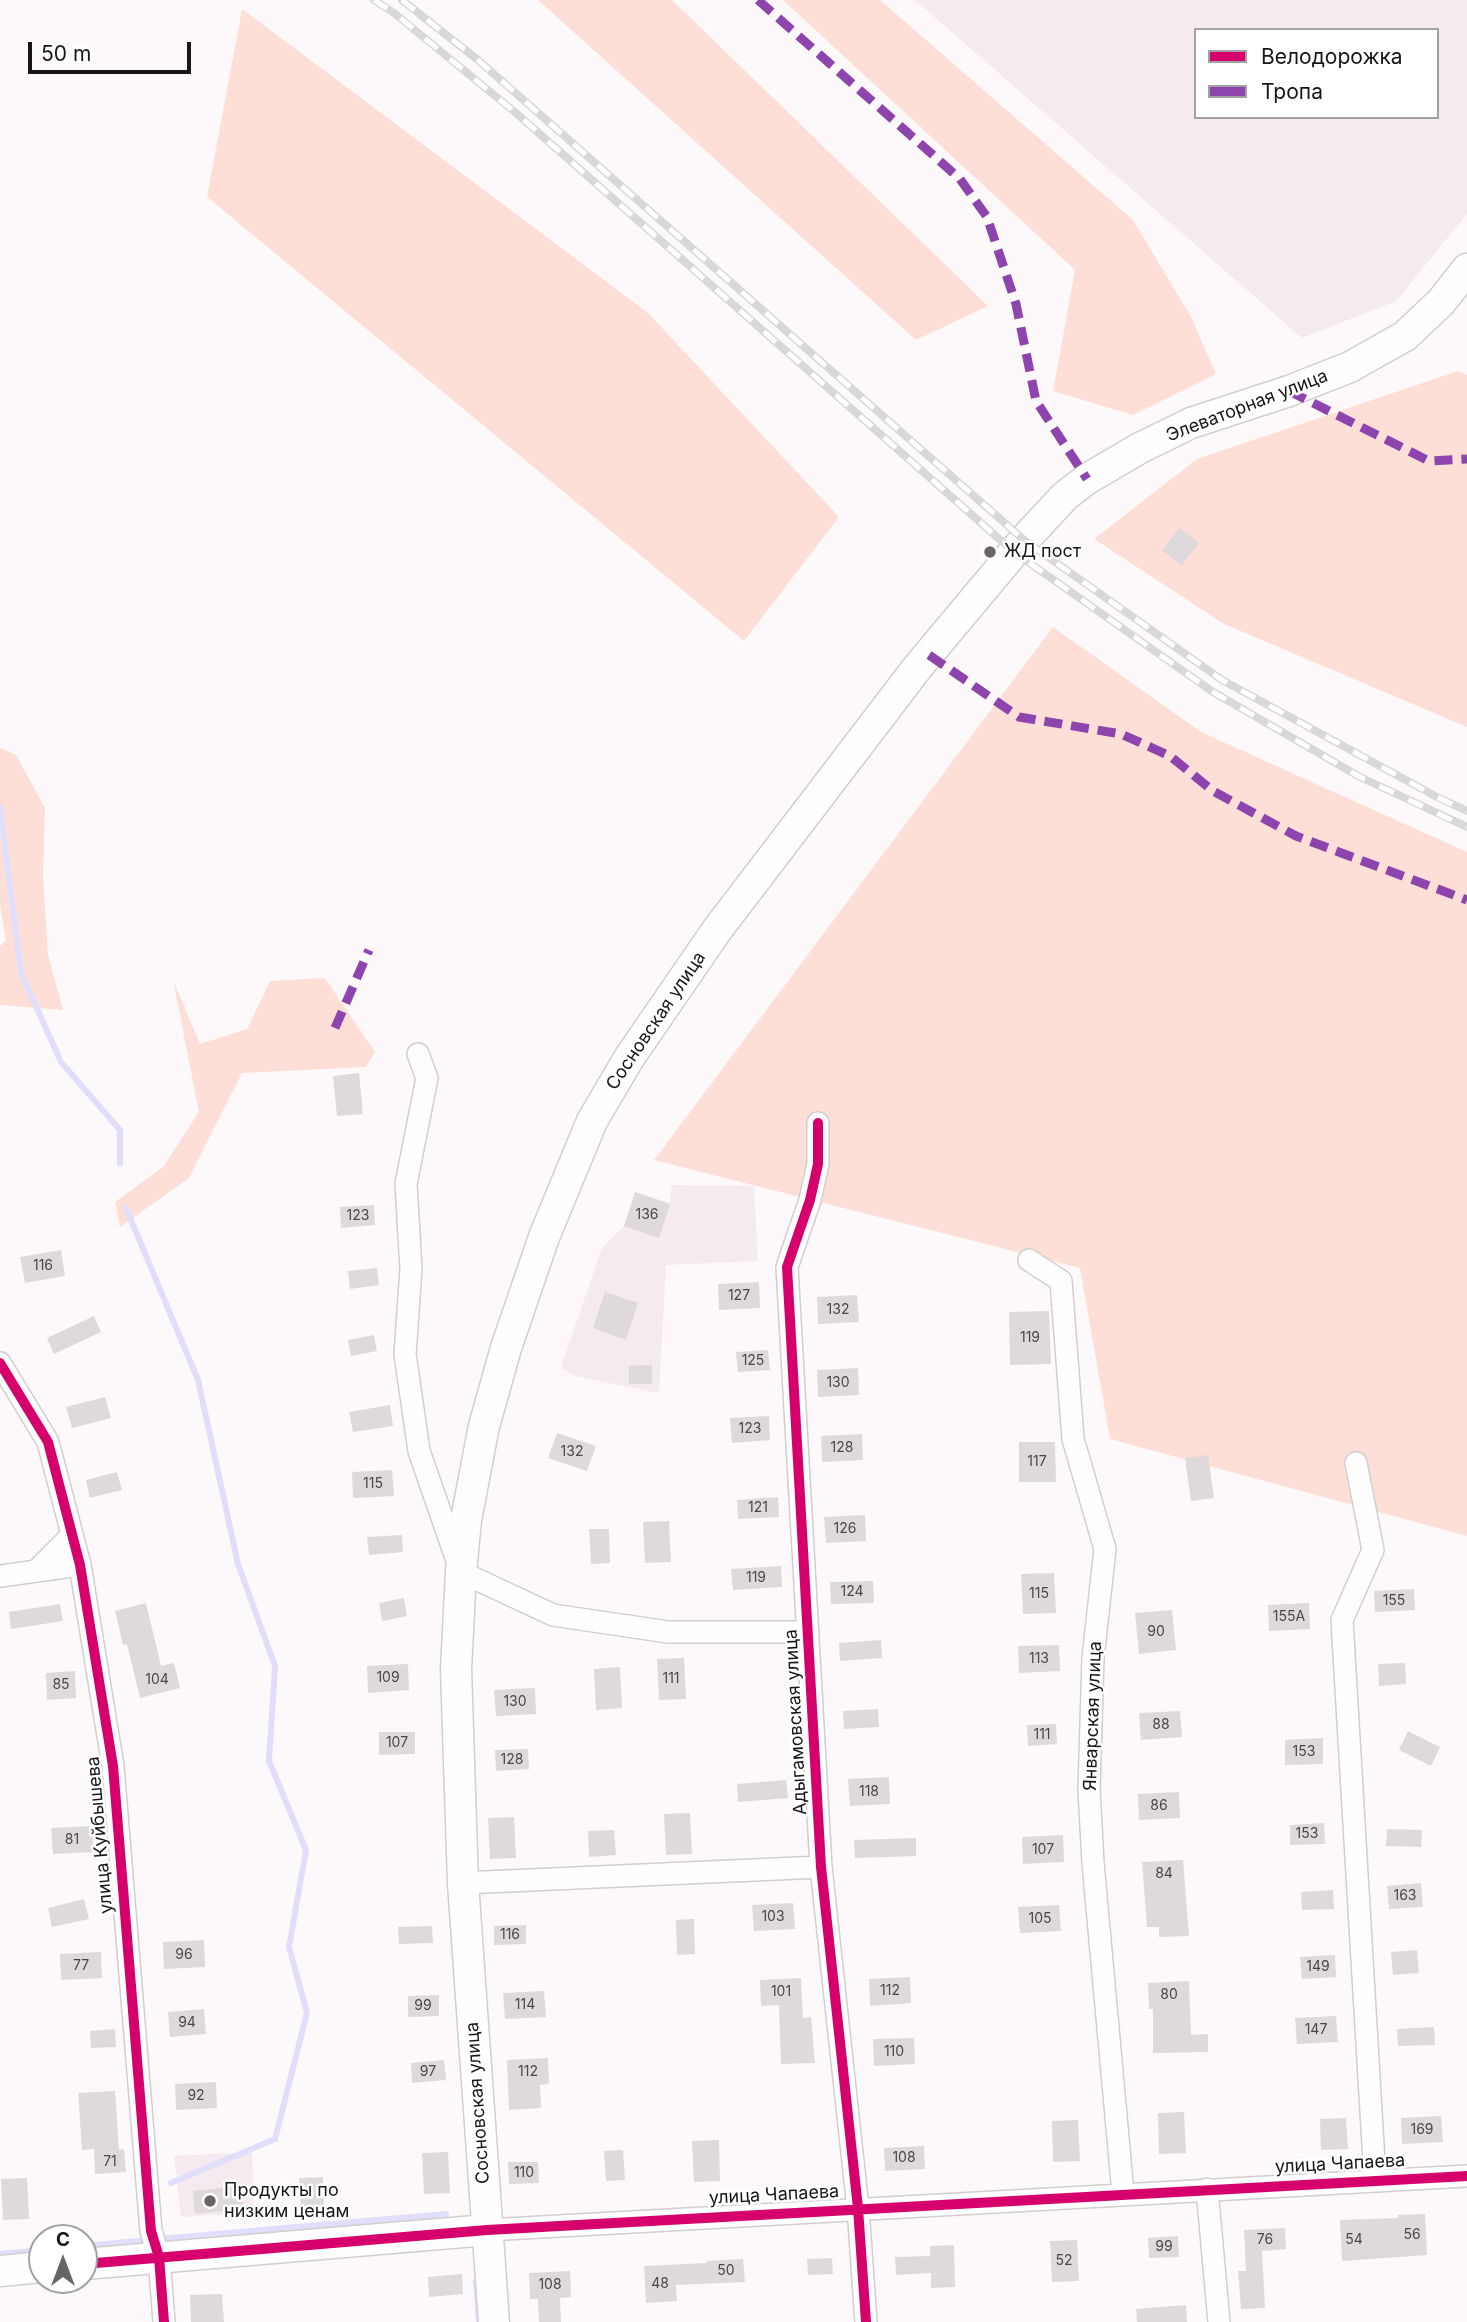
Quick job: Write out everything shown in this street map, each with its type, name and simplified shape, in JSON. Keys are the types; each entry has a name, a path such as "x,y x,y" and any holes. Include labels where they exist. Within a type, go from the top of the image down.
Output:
{"main road":[{"name":"Элеваторная улица","path":"1019,546 1065,496 1087,479 1140,448 1191,424 1350,367 1405,336 1441,302 1467,270"},
{"name":"Сосновская улица","path":"494,2322 463,1883 456,1669 466,1520 484,1426 506,1348 544,1237 592,1121 629,1058 717,930 917,668 1019,546"},
{"name":"улица Чапаева","path":"98,2263 487,2230"},
{"path":"0,2271 28,2268"}],"street":[{"name":"Сосновская улица","path":"418,1054 427,1078 406,1184 411,1269 405,1354 419,1451 461,1572"},
{"name":"Адыгамовская улица","path":"818,1123 818,1164 813,1188 787,1266 821,1867 858,2208 866,2322"},
{"name":"Январская улица","path":"1029,1260 1061,1281 1073,1439 1105,1549 1093,1658 1089,1789 1093,1863 1123,2193"},
{"name":"улица Куйбышева","path":"0,1363 48,1442 80,1565 113,1766 151,2231 159,2257 164,2322"},
{"name":"улица Чапаева","path":"1356,1463 1373,1550 1342,1620 1375,2179"},
{"path":"36,1571 72,1535"},
{"path":"0,1576 80,1565"},
{"name":"Адыгамовская улица","path":"461,1572 553,1615 668,1632 808,1632"},
{"path":"463,1883 821,1867"},
{"name":"улица Чапаева","path":"487,2230 1467,2176"},
{"path":"1208,2189 1219,2322"}],"shaded area":[{"path":"538,0 672,0 988,306 916,340"},
{"path":"783,0 880,0 1133,220 1191,317 1216,374 1133,415 1053,391 1075,270"},
{"path":"915,0 1467,0 1467,214 1396,301 1302,338"},
{"path":"242,9 648,313 839,517 744,641 207,197"},
{"path":"1458,371 1467,375 1467,727 1224,624 1094,539 1197,459"},
{"path":"1053,627 1201,732 1467,852 1467,1536 1110,1439 1080,1268 654,1160"},
{"path":"0,748 16,755 45,808 43,875 48,954 63,1010 0,1005 0,946 6,940 0,906"},
{"path":"325,978 375,1052 366,1067 242,1073 189,1178 120,1227 115,1202 163,1167 199,1112 173,980 200,1044 247,1029 270,981"},
{"path":"672,1185 754,1186 758,1261 666,1265 659,1393 575,1376 561,1367 602,1248 624,1226 635,1192 669,1203"},
{"path":"252,2152 254,2213 181,2217 174,2156"}],"building":[{"path":"1179,528 1199,543 1182,565 1162,551"},
{"path":"359,1073 363,1114 337,1116 333,1076"},
{"path":"635,1192 670,1204 659,1238 624,1226"},
{"path":"374,1205 375,1225 341,1228 340,1207"},
{"path":"61,1250 65,1276 25,1283 20,1257"},
{"path":"377,1268 379,1285 350,1289 348,1271"},
{"path":"759,1282 760,1308 719,1310 718,1284"},
{"path":"605,1292 638,1303 626,1340 593,1328"},
{"path":"857,1295 859,1322 818,1324 817,1297"},
{"path":"1049,1311 1051,1364 1010,1365 1009,1312"},
{"path":"94,1316 101,1332 54,1354 47,1338"},
{"path":"374,1335 377,1351 351,1356 348,1340"},
{"path":"768,1350 770,1370 738,1372 736,1352"},
{"path":"652,1365 652,1384 629,1384 629,1366"},
{"path":"858,1368 859,1395 818,1397 817,1370"},
{"path":"105,1397 111,1418 72,1428 66,1407"},
{"path":"390,1405 393,1426 353,1432 349,1412"},
{"path":"769,1416 770,1440 732,1443 730,1418"},
{"path":"557,1433 596,1446 587,1471 548,1458"},
{"path":"862,1434 863,1460 822,1462 821,1436"},
{"path":"1019,1442 1055,1442 1056,1482 1019,1482"},
{"path":"1208,1455 1214,1498 1191,1501 1185,1458"},
{"path":"392,1470 394,1496 353,1498 352,1472"},
{"path":"117,1472 122,1490 90,1498 86,1480"},
{"path":"778,1497 779,1517 738,1519 737,1500"},
{"path":"865,1515 866,1541 826,1543 824,1517"},
{"path":"669,1521 671,1562 645,1563 643,1522"},
{"path":"589,1529 609,1529 610,1563 591,1564"},
{"path":"402,1535 403,1552 369,1555 367,1537"},
{"path":"781,1566 782,1587 733,1590 731,1569"},
{"path":"1054,1573 1056,1613 1023,1614 1021,1574"},
{"path":"873,1581 874,1603 831,1604 830,1582"},
{"path":"1414,1589 1415,1610 1375,1612 1374,1591"},
{"path":"404,1598 407,1616 382,1621 379,1603"},
{"path":"146,1603 161,1666 174,1663 180,1688 140,1698 127,1644 123,1645 115,1611"},
{"path":"1309,1603 1310,1629 1269,1631 1268,1605"},
{"path":"60,1604 63,1621 11,1629 9,1612"},
{"path":"1172,1610 1176,1650 1139,1654 1135,1613"},
{"path":"881,1640 882,1658 840,1661 839,1643"},
{"path":"1059,1645 1060,1671 1019,1673 1018,1646"},
{"path":"684,1658 686,1699 659,1700 657,1659"},
{"path":"1405,1663 1406,1684 1379,1686 1378,1664"},
{"path":"408,1664 409,1690 368,1693 367,1666"},
{"path":"620,1667 622,1708 596,1710 594,1669"},
{"path":"75,1671 76,1698 47,1700 46,1673"},
{"path":"535,1688 536,1714 496,1716 494,1690"},
{"path":"878,1709 879,1727 844,1729 843,1711"},
{"path":"1180,1711 1182,1737 1141,1740 1139,1713"},
{"path":"1056,1724 1057,1744 1028,1746 1027,1725"},
{"path":"1408,1731 1440,1747 1431,1766 1399,1750"},
{"path":"379,1732 415,1732 415,1754 379,1755"},
{"path":"1323,1738 1323,1764 1285,1765 1285,1740"},
{"path":"528,1749 529,1769 496,1771 495,1750"},
{"path":"889,1777 890,1804 850,1806 848,1779"},
{"path":"786,1780 788,1798 738,1802 737,1784"},
{"path":"1179,1792 1180,1818 1139,1820 1138,1794"},
{"path":"690,1813 692,1854 666,1855 664,1814"},
{"path":"514,1817 516,1858 490,1859 488,1818"},
{"path":"1324,1823 1325,1844 1290,1845 1290,1825"},
{"path":"92,1826 94,1852 53,1854 51,1828"},
{"path":"1387,1829 1422,1830 1421,1847 1386,1846"},
{"path":"614,1830 616,1855 589,1857 588,1831"},
{"path":"1063,1835 1064,1862 1023,1864 1022,1837"},
{"path":"916,1838 916,1856 855,1858 854,1840"},
{"path":"1183,1860 1189,1936 1159,1937 1159,1927 1147,1927 1142,1862"},
{"path":"1421,1883 1423,1907 1389,1909 1387,1886"},
{"path":"1333,1890 1334,1909 1302,1910 1301,1892"},
{"path":"84,1899 89,1919 52,1927 48,1908"},
{"path":"793,1903 795,1929 754,1931 752,1905"},
{"path":"1059,1905 1061,1931 1020,1933 1018,1907"},
{"path":"694,1919 695,1954 677,1955 676,1920"},
{"path":"526,1925 526,1944 494,1945 494,1926"},
{"path":"432,1926 433,1943 399,1944 398,1927"},
{"path":"204,1940 205,1967 164,1969 163,1942"},
{"path":"1417,1950 1419,1973 1393,1975 1391,1952"},
{"path":"101,1952 102,1978 61,1980 60,1954"},
{"path":"1335,1955 1336,1977 1302,1979 1300,1957"},
{"path":"910,1977 911,2003 870,2006 869,1979"},
{"path":"801,1978 803,2018 811,2017 815,2063 781,2064 779,2005 761,2006 760,1980"},
{"path":"1189,1981 1191,2035 1208,2034 1208,2052 1153,2053 1153,2009 1149,2009 1148,1983"},
{"path":"544,1991 546,2017 505,2019 503,1993"},
{"path":"439,1995 439,2016 408,2017 408,1996"},
{"path":"204,2009 206,2034 170,2037 168,2012"},
{"path":"1336,2016 1338,2042 1297,2044 1295,2018"},
{"path":"1434,2027 1435,2045 1398,2046 1397,2029"},
{"path":"115,2029 116,2047 91,2048 90,2031"},
{"path":"914,2038 915,2064 874,2066 873,2039"},
{"path":"548,2058 549,2084 540,2085 541,2108 509,2110 507,2060"},
{"path":"444,2060 446,2080 412,2083 411,2063"},
{"path":"216,2082 217,2108 176,2110 175,2084"},
{"path":"115,2091 119,2150 124,2149 126,2172 95,2174 94,2149 82,2150 78,2093"},
{"path":"1184,2112 1186,2153 1159,2154 1158,2113"},
{"path":"1441,2116 1443,2142 1402,2144 1401,2118"},
{"path":"1346,2118 1348,2149 1321,2150 1320,2119"},
{"path":"1078,2120 1080,2161 1053,2162 1052,2121"},
{"path":"719,2140 720,2181 694,2182 692,2141"},
{"path":"924,2146 925,2169 885,2171 884,2148"},
{"path":"623,2150 625,2180 606,2181 604,2151"},
{"path":"448,2152 450,2193 424,2194 422,2153"},
{"path":"508,2162 538,2162 539,2183 509,2184"},
{"path":"323,2177 324,2206 301,2208 299,2178"},
{"path":"27,2178 29,2219 3,2220 1,2179"},
{"path":"242,2186 244,2209 195,2214 193,2191"},
{"path":"1425,2214 1427,2255 1342,2261 1340,2220"},
{"path":"1285,2228 1286,2249 1262,2251 1265,2308 1241,2309 1238,2271 1246,2271 1244,2230"},
{"path":"1178,2236 1179,2257 1149,2258 1148,2238"},
{"path":"1077,2240 1079,2281 1052,2282 1050,2241"},
{"path":"954,2245 955,2287 931,2288 931,2273 896,2275 895,2257 930,2256 930,2246"},
{"path":"832,2258 833,2274 808,2275 807,2259"},
{"path":"743,2259 745,2282 676,2285 677,2301 646,2303 644,2266"},
{"path":"570,2271 571,2297 560,2298 561,2322 539,2322 538,2299 530,2299 529,2273"},
{"path":"462,2274 463,2294 429,2297 428,2277"},
{"path":"222,2294 224,2322 191,2322 190,2295"},
{"path":"1186,2305 1187,2322 1137,2322 1136,2309"}],"waterway":[{"path":"0,807 21,973 61,1062 120,1130 120,1164"},
{"path":"126,1208 198,1380 238,1564 275,1666 269,1761 306,1850 289,1947 307,2013 275,2139 171,2183"},
{"path":"159,2239 446,2214"},
{"path":"98,2245 148,2240"},
{"path":"0,2254 28,2251"},
{"path":"476,2281 479,2322"}],"railway":[{"path":"374,0 394,13 516,113 1014,552 1213,692 1360,777 1467,827"},
{"path":"402,0 478,60 1024,540 1222,680 1467,811"}],"marked path":[{"path":"758,0 960,179 987,217 1016,304 1036,401 1087,479"},
{"path":"1289,391 1429,461 1467,459"},
{"path":"929,655 1019,717 1121,734 1170,756 1213,791 1296,836 1467,900"},
{"path":"335,1028 369,950"}],"cycle path":[{"path":"818,1123 818,1164 810,1200 787,1267 821,1867 858,2208 866,2322"},
{"path":"0,1363 48,1442 80,1565 113,1766 151,2231 159,2257 164,2322"},
{"path":"98,2263 487,2230 1467,2176"}],"place":[{"name":"ЖД пост","path":"990,552"},
{"name":"Продукты по низким ценам","path":"210,2201"}]}
